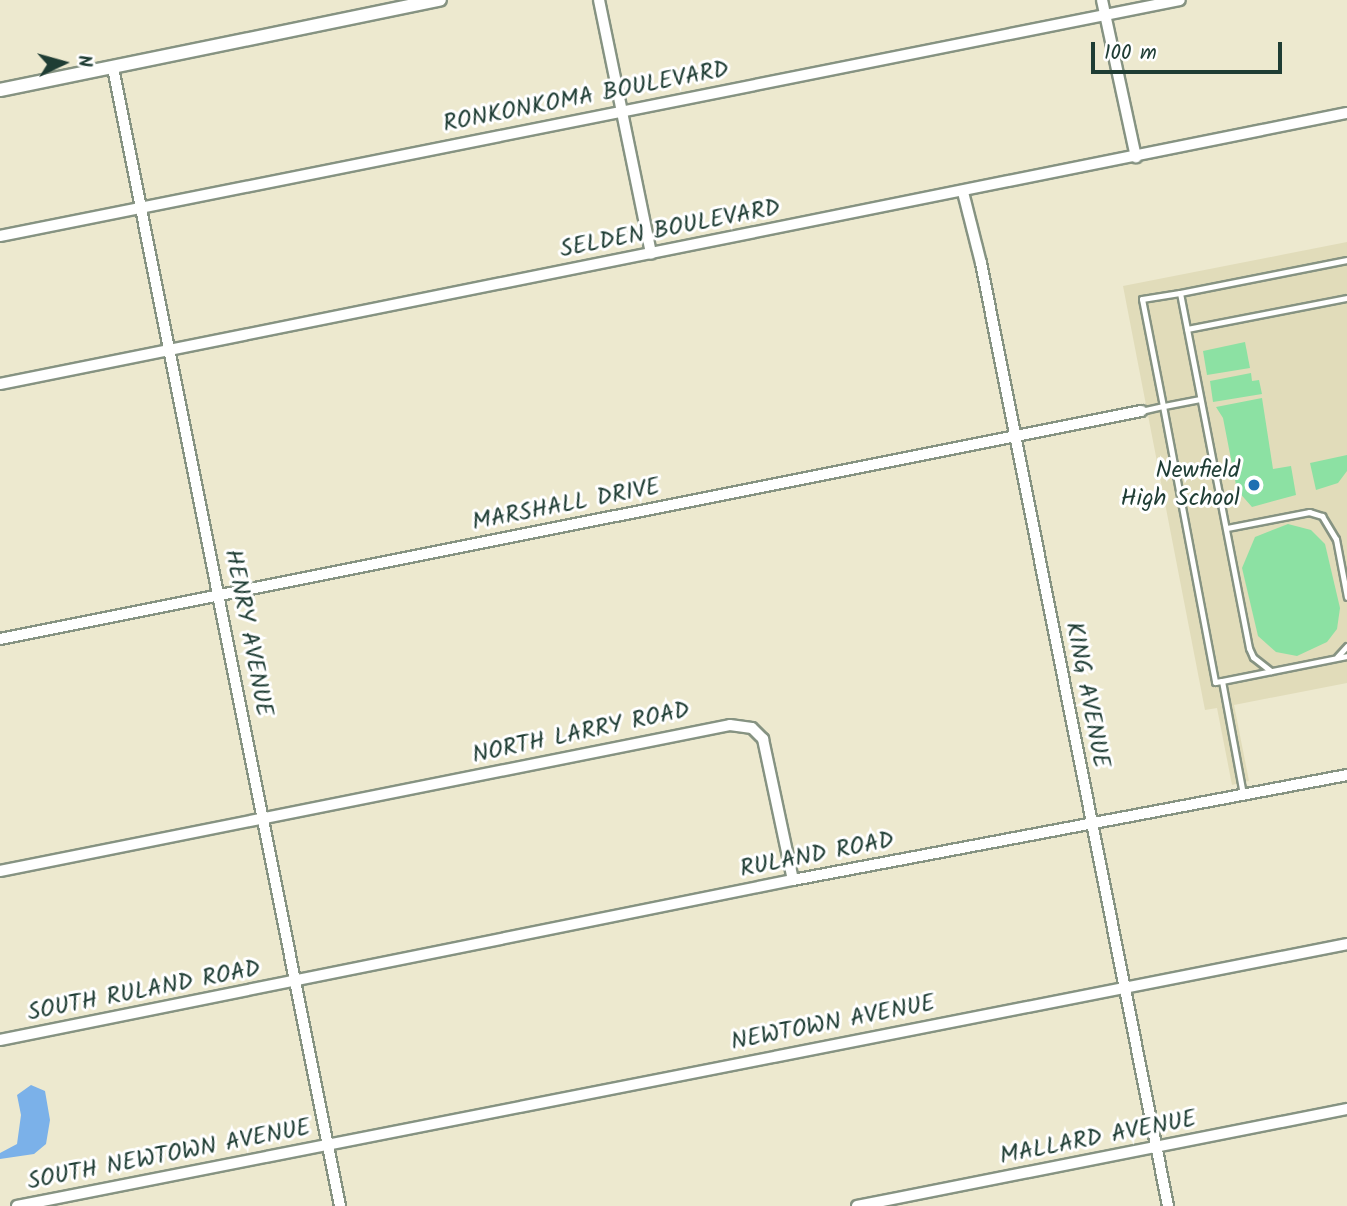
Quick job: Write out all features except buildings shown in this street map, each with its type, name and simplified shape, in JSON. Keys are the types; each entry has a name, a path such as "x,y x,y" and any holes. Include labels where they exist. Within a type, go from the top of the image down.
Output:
{"street":[{"path":"0,90 440,0"},
{"path":"599,0 651,254"},
{"path":"1102,0 1136,157"},
{"name":"RONKONKOMA BOULEVARD","path":"0,236 1180,0"},
{"name":"HENRY AVENUE","path":"113,68 340,1206"},
{"name":"SELDEN BOULEVARD","path":"0,384 1347,113"},
{"name":"KING AVENUE","path":"963,192 1168,1206"},
{"name":"MARSHALL DRIVE","path":"0,639 1141,411"},
{"name":"NORTH LARRY ROAD","path":"0,871 730,725 752,728 763,739 793,880"},
{"name":"RULAND ROAD","path":"296,982 793,880 1347,775"},
{"name":"NEWTOWN AVENUE","path":"328,1145 1347,944"},
{"name":"SOUTH RULAND ROAD","path":"0,1040 296,982"},
{"name":"MALLARD AVENUE","path":"857,1206 1347,1110"},
{"name":"SOUTH NEWTOWN AVENUE","path":"17,1206 328,1145"}],"lane":[{"path":"1347,260 1142,299 1215,682 1347,656"},
{"path":"1180,293 1249,648 1253,657 1271,671"},
{"path":"1187,329 1347,298"},
{"path":"1141,411 1200,399"},
{"path":"1227,528 1309,513 1322,516 1336,539 1347,597"},
{"path":"1335,659 1347,646"},
{"path":"1222,681 1243,794"}],"shaded area":[{"name":"Newfield High School","path":"1347,242 1347,683 1234,705 1249,781 1232,785 1217,708 1205,710 1123,286"}],"green space":[{"path":"1245,342 1250,368 1207,375 1203,351"},
{"path":"1251,373 1252,381 1259,380 1262,394 1213,402 1210,381"},
{"path":"1262,398 1273,469 1291,466 1296,495 1252,507 1237,490 1223,418 1216,407"},
{"path":"1347,455 1347,471 1338,483 1316,490 1310,463"},
{"path":"1288,524 1311,530 1325,544 1340,608 1337,629 1327,642 1297,656 1276,652 1258,636 1242,568 1255,537"}],"water":[{"path":"31,1085 45,1091 50,1120 46,1144 34,1154 0,1159 0,1153 17,1144 21,1115 17,1095"}],"place":[{"name":"Newfield High School","path":"1254,485"}]}
